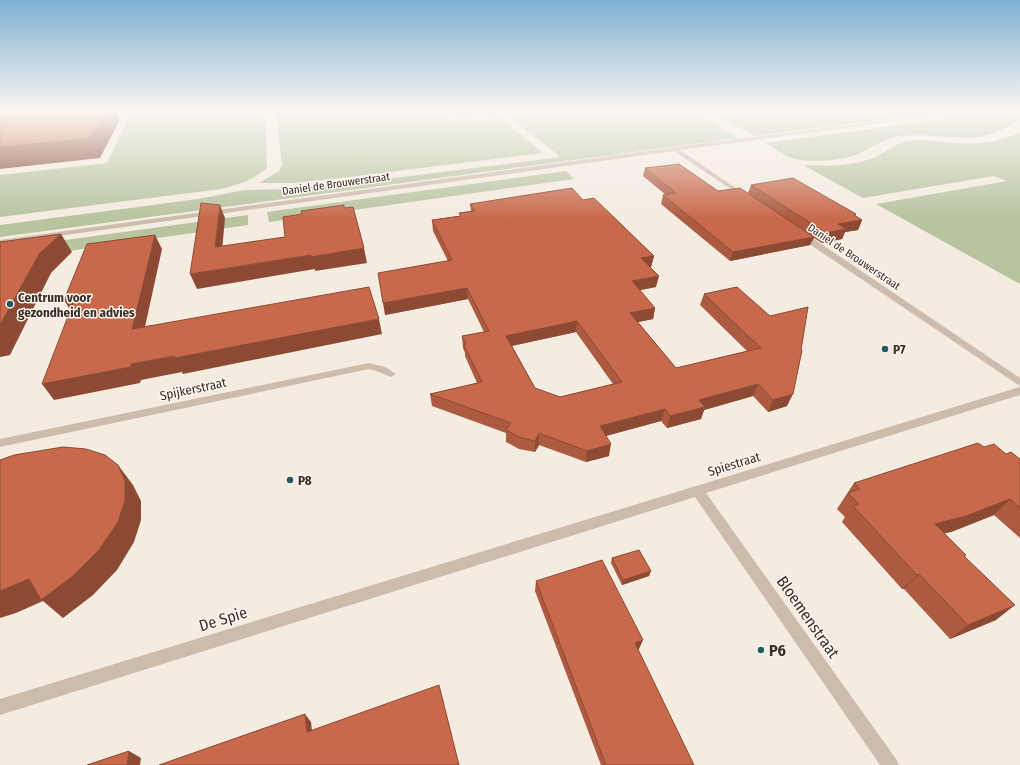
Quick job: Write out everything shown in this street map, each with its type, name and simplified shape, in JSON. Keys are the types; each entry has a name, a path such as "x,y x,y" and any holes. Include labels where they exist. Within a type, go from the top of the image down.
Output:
{"street":[{"name":"Daniel de Brouwerstraat","path":"0,242 685,148"},
{"path":"675,149 753,202"},
{"name":"Daniel de Brouwerstraat","path":"792,229 1020,383"},
{"name":"Spijkerstraat","path":"0,443 370,366 382,369 391,374"},
{"name":"Spiestraat","path":"457,564 1020,391"},
{"name":"Bloemenstraat","path":"697,490 890,765"},
{"name":"De Spie","path":"0,706 457,564"}],"green space":[{"path":"114,148 266,148 267,168 251,179 221,189 0,217 0,175 107,163"},
{"path":"280,148 536,148 543,153 341,178 292,183 259,183 279,171 282,164"},
{"path":"549,148 666,148 0,237 0,225 198,199 245,190 289,189 345,184 561,157"},
{"path":"773,148 871,148 846,158 817,161 799,160 785,155"},
{"path":"892,148 1020,148 1020,284 876,204 1007,181 994,176 863,198 803,165 829,166 856,163 877,156"},
{"path":"566,171 574,179 269,222 267,212"},
{"path":"248,215 248,225 0,261 0,249"}],"building":[{"path":"679,164 718,191 740,188 814,237 733,252 663,195 676,193 645,168"},
{"path":"793,178 856,214 854,215 862,220 838,224 846,229 826,233 751,185"},
{"path":"572,188 583,200 594,198 654,256 641,258 659,276 632,281 655,308 630,313 676,368 761,348 704,294 737,287 770,316 808,307 802,350 793,394 773,400 758,384 699,400 705,407 670,416 665,409 600,426 611,444 587,451 539,433 535,441 519,437 506,430 511,423 430,394 482,382 464,345 466,344 462,336 489,331 467,288 383,303 378,273 452,260 432,220 461,216 459,213 475,211 470,204","holes":["577,321 622,382 560,397 535,388 506,336"]},
{"path":"201,203 220,205 215,247 285,237 283,217 302,214 301,211 344,205 344,208 353,207 364,248 190,274"},
{"path":"61,234 39,254 0,325 0,242"},
{"path":"155,235 132,329 369,287 379,319 175,358 174,356 131,364 131,367 42,384 75,298 64,300 87,244"},
{"path":"978,443 984,447 994,444 1006,454 1011,452 1020,459 1020,508 1010,499 966,516 935,524 966,555 964,556 1015,605 968,625 919,574 917,575 853,506 859,504 848,493 860,489 854,483"},
{"path":"63,447 86,449 105,455 118,465 125,481 125,500 118,522 99,550 73,576 41,600 29,579 0,591 0,460 14,455"},
{"path":"639,550 651,571 623,580 612,558"},
{"path":"602,560 643,640 635,643 694,765 606,765 536,581"},
{"path":"439,685 459,765 159,765 305,714 307,732"},
{"path":"129,751 127,765 87,765"}],"place":[{"name":"Centrum voor gezondheid en advies","path":"10,304"},
{"name":"P7","path":"885,349"},
{"name":"P8","path":"290,480"},
{"name":"P6","path":"761,650"}]}
